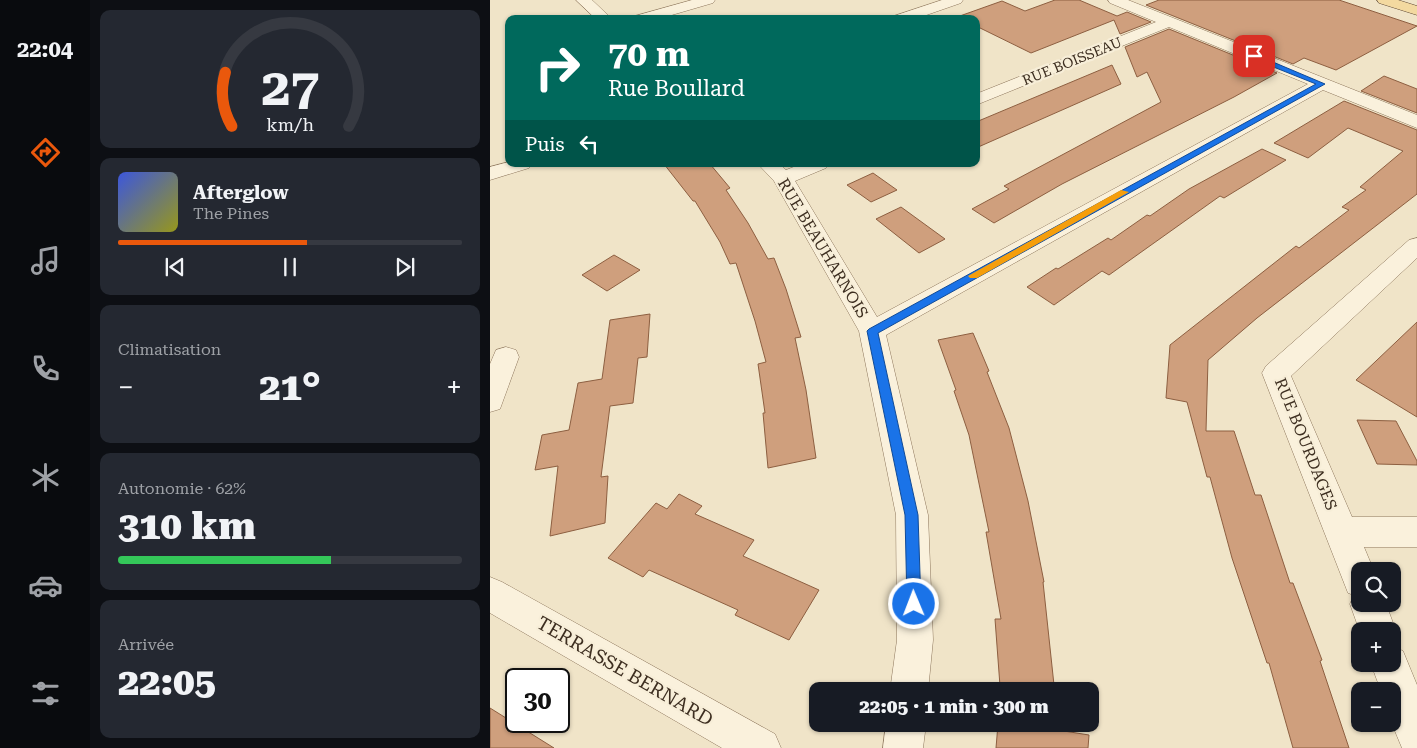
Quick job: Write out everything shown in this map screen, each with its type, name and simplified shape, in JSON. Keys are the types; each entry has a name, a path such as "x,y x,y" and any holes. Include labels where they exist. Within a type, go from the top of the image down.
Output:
{"main road":[{"path":"1384,0 1417,10"}],"street":[{"path":"583,0 601,15"},
{"path":"654,15 708,0"},
{"path":"911,15 956,0"},
{"path":"1115,0 1417,122"},
{"name":"RUE BOISSEAU","path":"980,98 1169,22"},
{"path":"872,331 1322,84"},
{"path":"490,174 512,167"},
{"path":"775,171 800,167"},
{"name":"RUE BEAUHARNOIS","path":"775,171 872,331 912,515 915,640 910,682"},
{"name":"RUE BOURDAGES","path":"1353,562 1276,373 1417,245"},
{"path":"490,401 506,357"},
{"path":"1342,532 1417,532"},
{"name":"TERRASSE BERNARD","path":"490,594 761,748"},
{"path":"1393,672 1417,736"},
{"path":"903,748 905,732"}],"building":[{"path":"1055,0 1079,0 1117,16 1127,12 1151,22 1120,34 1114,20 1031,53 980,28 980,15 963,15 1002,1 1025,11"},
{"path":"1159,0 1339,0 1417,26 1336,70 1304,58 1293,64 1146,5"},
{"path":"1169,29 1277,73 1234,97 1062,184 994,223 972,209 1009,189 1004,186 1161,102 1147,72 1137,77 1125,47"},
{"path":"1112,65 1121,84 980,146 980,120"},
{"path":"1384,76 1417,89 1417,113 1361,91"},
{"path":"1344,101 1417,130 1417,194 1257,318 1208,360 1206,431 1234,431 1255,495 1261,495 1290,583 1293,583 1322,660 1320,661 1349,748 1293,748 1269,663 1267,663 1232,558 1210,477 1207,477 1187,402 1166,398 1170,345 1296,246 1299,248 1349,210 1342,207 1366,190 1360,187 1403,151 1348,128 1308,158 1274,143"},
{"path":"1262,149 1286,160 1224,198 1220,196 1109,275 1102,271 1054,305 1027,287 1108,238 1111,240 1189,189"},
{"path":"666,167 712,167 730,188 726,190 748,223 768,259 774,258 801,337 795,338 806,390 816,458 768,468 763,413 765,413 758,364 766,362 755,321 736,263 730,264 720,242 695,201 693,201"},
{"path":"873,173 897,190 871,202 847,185"},
{"path":"901,207 945,239 919,253 876,219"},
{"path":"614,255 640,270 607,291 582,275"},
{"path":"650,314 647,357 638,358 633,403 610,406 601,477 608,476 605,523 550,536 558,466 535,470 542,435 569,430 578,383 602,379 610,320"},
{"path":"1417,322 1417,417 1356,380"},
{"path":"973,333 1009,428 1028,501 1044,582 1054,682 1000,682 995,619 1001,619 986,532 989,532 969,435 954,391 956,390 938,340"},
{"path":"1357,420 1396,421 1417,461 1417,465 1377,464"},
{"path":"679,494 702,506 695,514 754,540 743,556 819,590 789,640 735,615 738,610 649,570 643,577 608,558 656,503 667,509"},
{"path":"490,708 505,717 505,733 530,733 554,748 490,748"},
{"path":"997,732 1070,732 1089,735 1088,748 996,748"}],"slow traffic":[{"path":"973,276 1124,192"}],"route":[{"path":"914,604 912,515 872,331 1322,84 1254,56"}]}
